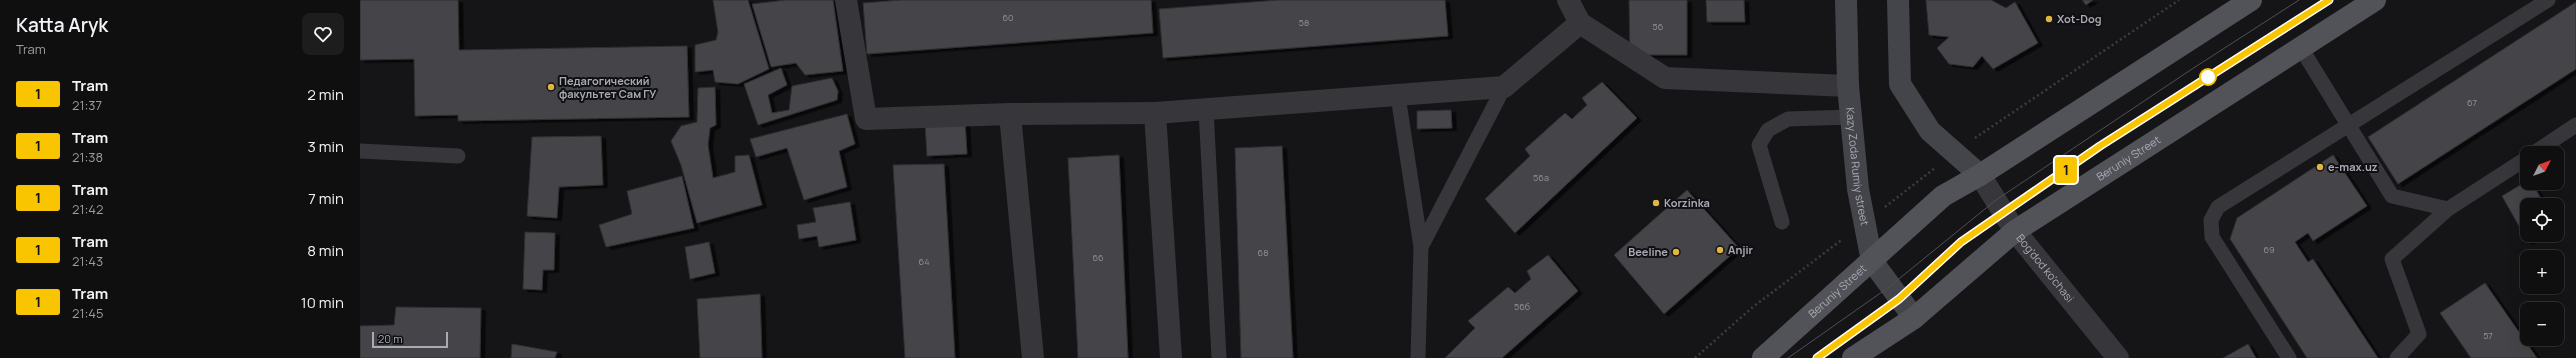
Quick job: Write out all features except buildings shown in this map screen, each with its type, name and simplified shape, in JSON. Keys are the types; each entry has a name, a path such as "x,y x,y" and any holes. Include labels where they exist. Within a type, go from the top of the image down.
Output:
{"main road":[{"name":"Beruniy Street","path":"1764,358 1943,196 1980,174 2251,0"},
{"name":"Beruniy Street","path":"1854,358 1914,318 2016,231 2375,0"}],"street":[{"path":"846,0 866,119 1010,114 1155,113 1504,87 1580,23"},
{"path":"1568,0 1580,23 1665,78 1848,86"},
{"name":"Kazy Zoda Rumiy street","path":"1846,0 1848,86 1858,189 1872,261 1914,318"},
{"path":"1898,0 1900,84 1930,131 1980,174"},
{"path":"1155,113 1171,358"},
{"path":"1010,114 1033,358"},
{"name":"Bog'dod ko'chasi","path":"1980,174 2016,231 2118,358"}],"lane":[{"path":"2289,358 2212,237 2211,220 2218,206 2349,126 2548,0"},
{"path":"2301,48 2392,196 2448,209"},
{"path":"1421,247 1504,87"},
{"path":"1398,96 1421,247 1418,358"},
{"path":"1206,109 1219,358"},
{"path":"1782,222 1759,145 1768,130 1788,119 1852,117"},
{"path":"2544,146 2576,125"},
{"path":"360,151 458,156"},
{"path":"2397,358 2419,334 2392,259 2448,209 2520,163"}],"path":[{"path":"1695,358 1754,306 1956,153 2179,0"}],"tram line":[{"path":"1788,358 1889,287 1996,200 2192,69 2299,0"},
{"path":"1817,358 1899,299 1961,242 2100,146 2329,0"},
{"name":"1","path":"1817,358 1899,299 1961,242 2100,146 2329,0"}],"place":[{"name":"Xot-Dog","path":"2049,19"},
{"name":"Педагогический факультет Сам ГУ","path":"551,87"},
{"name":"e-max.uz","path":"2320,167"},
{"name":"Korzinka","path":"1656,203"},
{"name":"Anjir","path":"1720,250"},
{"name":"Beeline","path":"1676,252"}]}
